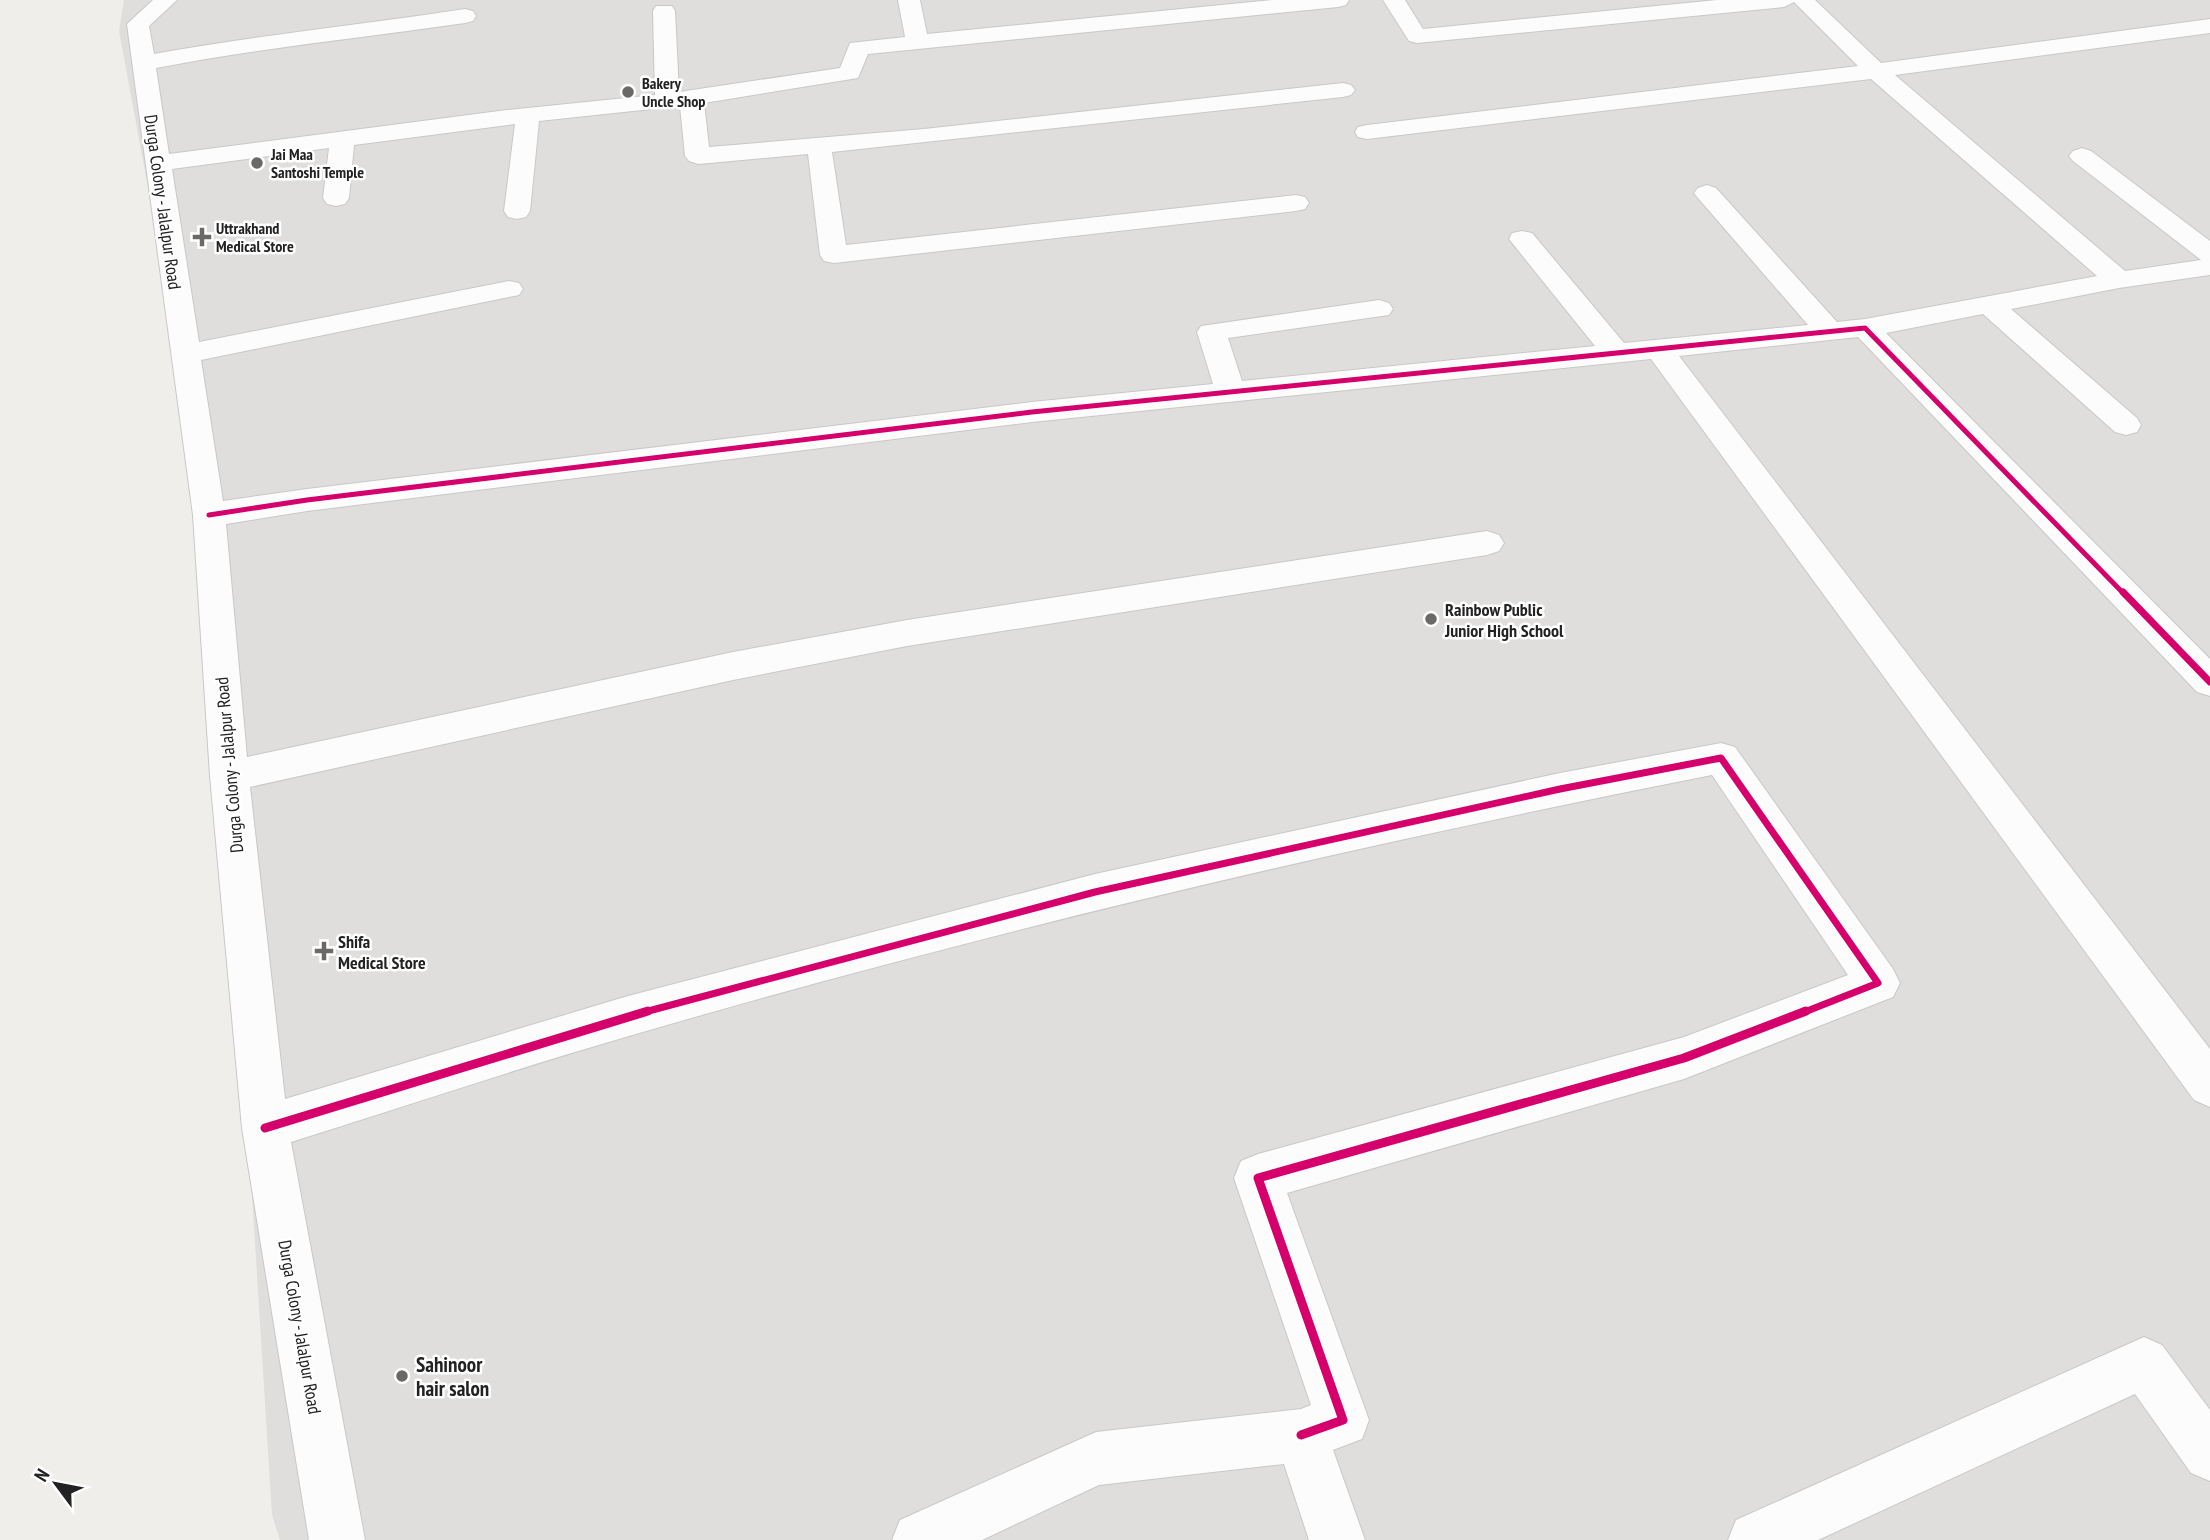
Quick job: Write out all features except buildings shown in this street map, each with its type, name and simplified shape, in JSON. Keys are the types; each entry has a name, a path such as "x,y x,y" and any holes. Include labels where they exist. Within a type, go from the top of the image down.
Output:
{"street":[{"name":"Durga Colony - Jalalpur Road","path":"166,0 138,24 209,514 229,776 265,1128 337,1540"},
{"path":"909,0 917,41"},
{"path":"157,163 528,115 679,100 850,73 858,48 1338,0"},
{"path":"1394,0 1418,36 1775,1"},
{"path":"1803,0 1876,71 2119,280"},
{"path":"664,11 679,100 698,156 1343,90"},
{"path":"144,63 245,44 373,30 465,16"},
{"path":"1367,132 1876,71 2210,26"},
{"path":"517,211 528,115"},
{"path":"336,198 342,139"},
{"path":"819,145 834,255 1296,203"},
{"path":"2081,156 2210,254"},
{"path":"1707,193 1830,332"},
{"path":"1522,239 1616,353"},
{"path":"209,514 802,439 1231,392 1864,328 2119,280 2210,267"},
{"path":"186,354 509,289"},
{"path":"1990,304 2126,425"},
{"path":"1231,392 1211,332 1379,309"},
{"path":"1864,328 2210,682"},
{"path":"1660,349 2210,1085"},
{"path":"229,776 733,666 893,635 1487,543"},
{"path":"265,1128 628,1016 1095,892 1560,789 1721,758 1878,983 1684,1058 1258,1178 1343,1420 1301,1435 1096,1459 919,1540"},
{"path":"1756,1540 2144,1363 2210,1454"},
{"path":"1301,1435 1337,1540"}],"shaded area":[{"path":"124,0 2210,0 2210,1540 280,1540 272,1515 210,523 119,31"}],"cycle path":[{"path":"209,515 307,500 1032,412 1865,328 2210,682"},
{"path":"265,1128 628,1016 1095,892 1560,789 1721,758 1878,983 1684,1058 1258,1178 1343,1420 1301,1435"}],"place":[{"name":"Bakery Uncle Shop","path":"628,92"},
{"name":"Jai Maa Santoshi Temple","path":"257,163"},
{"name":"Uttrakhand Medical Store","path":"202,237"},
{"name":"Rainbow Public Junior High School","path":"1431,619"},
{"name":"Shifa Medical Store","path":"324,951"},
{"name":"Sahinoor hair salon","path":"402,1376"}]}
